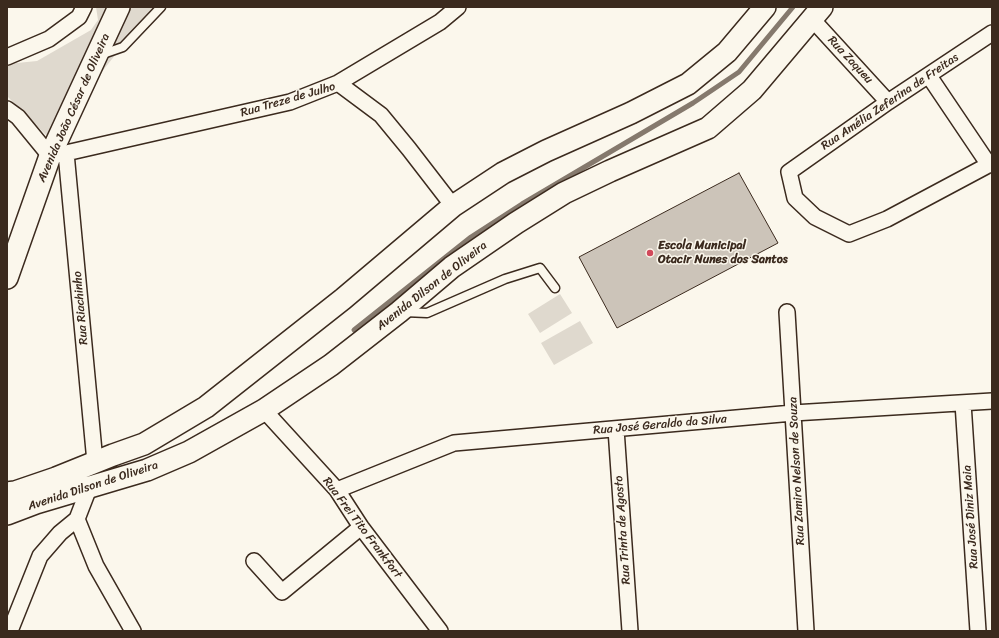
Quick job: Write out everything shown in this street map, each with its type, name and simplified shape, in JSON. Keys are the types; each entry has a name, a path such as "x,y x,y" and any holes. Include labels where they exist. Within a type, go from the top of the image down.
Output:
{"main road":[{"name":"Avenida João César de Oliveira","path":"8,272 58,155 96,56 119,7"},
{"name":"Avenida Dilson de Oliveira","path":"7,493 15,492 56,478 144,444 206,407 343,299 453,206 503,173 546,151 631,114 688,84 727,52 765,7"},
{"name":"Avenida Dilson de Oliveira","path":"7,514 36,503 146,470 189,452 264,410 331,365 399,312 452,267 516,223 564,193 708,128 752,90 817,13"}],"street":[{"path":"7,57 49,39 79,17 84,7"},
{"path":"338,84 440,22 458,7"},
{"name":"Rua Zaqueu","path":"817,13 888,102"},
{"name":"Rua Amélia Zeferina de Freitas","path":"991,164 887,219 849,234 815,217 795,198 788,172 888,102 992,33"},
{"path":"929,76 991,164"},
{"name":"Rua Treze de Julho","path":"58,155 290,102 338,84 381,115 453,206"},
{"path":"7,109 18,116 58,155"},
{"name":"Rua Riachinho","path":"58,155 95,462"},
{"name":"Rua Zamiro Nelson de Souza","path":"787,312 806,631"},
{"name":"Rua José Geraldo da Silva","path":"336,490 454,443 793,413 992,401"},
{"name":"Rua José Diniz Maia","path":"963,403 978,631"},
{"name":"Rua Frei Tito Frankfort","path":"264,410 336,490 361,527 440,631"},
{"name":"Rua Trinta de Agosto","path":"616,429 630,631"},
{"path":"10,631 40,556 60,533 77,519 89,488"},
{"path":"77,519 96,566 133,631"},
{"path":"254,561 282,592 361,527"}],"lane":[{"path":"96,56 123,47 161,7"},
{"path":"399,312 427,313 505,279 540,268 555,288"}],"shaded area":[{"path":"96,7 165,7 116,54 49,138 7,96 7,64 37,61 91,30 98,20"},
{"path":"560,294 572,313 540,333 528,314"},
{"path":"580,321 593,343 554,365 541,343"}],"building":[{"path":"739,173 778,243 617,328 579,257"}],"waterway":[{"path":"354,330 471,237 522,204 693,103 739,72 793,7"}],"place":[{"name":"Escola Municipal Otacir Nunes dos Santos","path":"650,253"}]}
